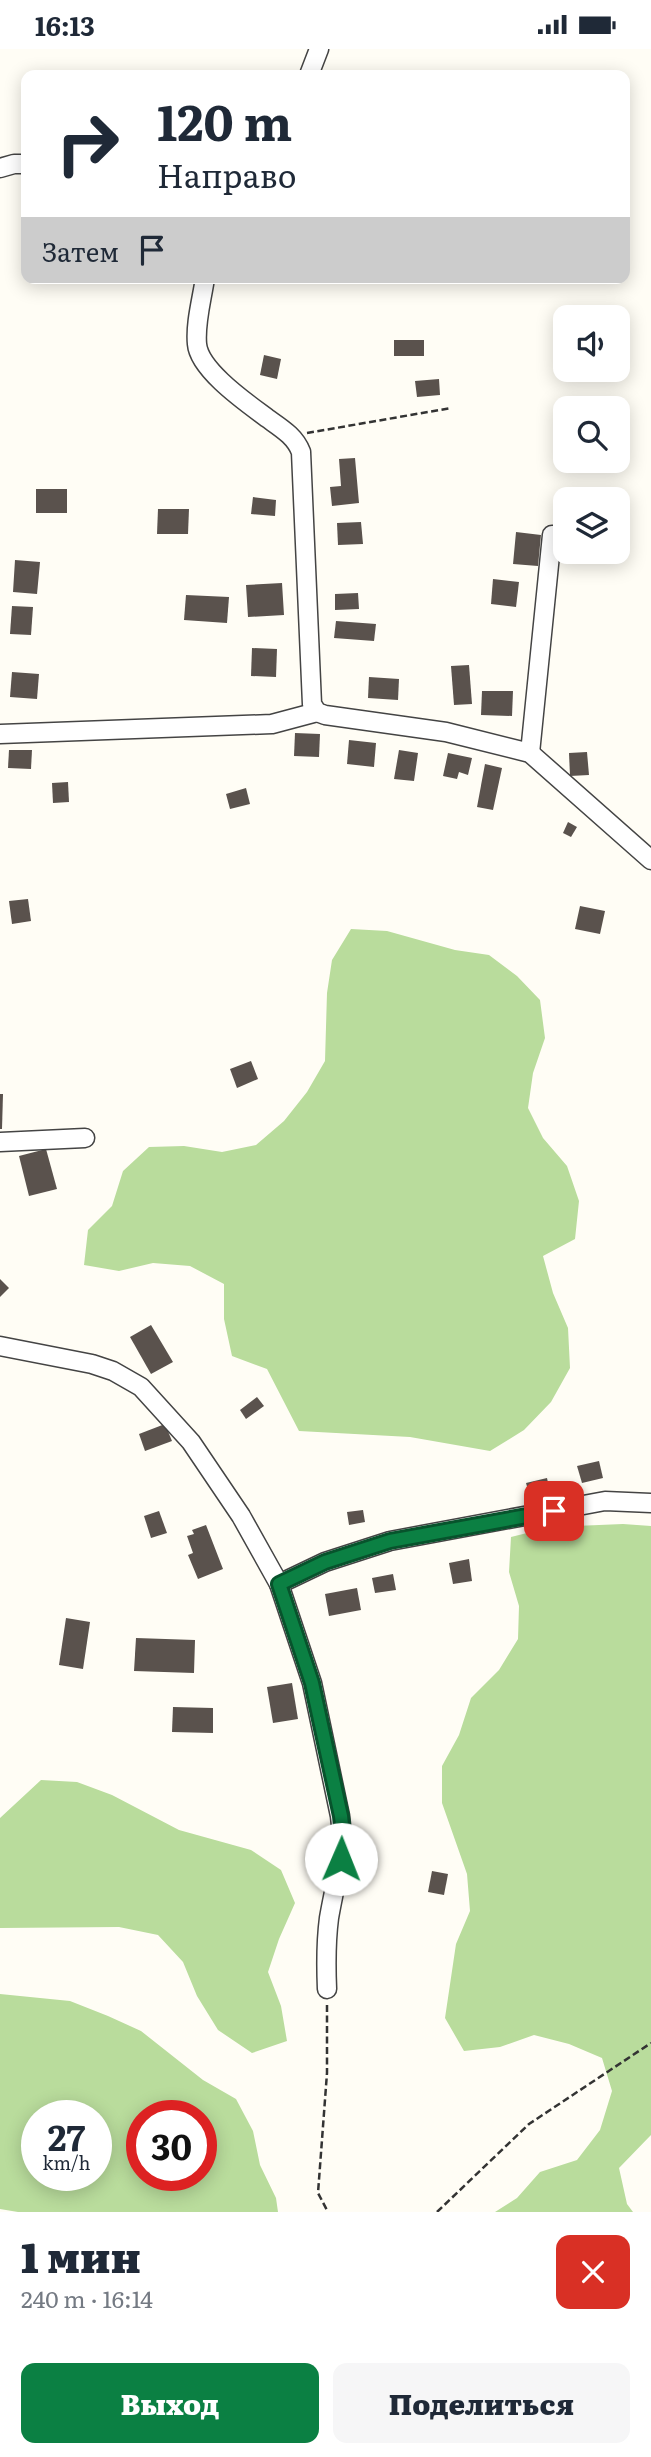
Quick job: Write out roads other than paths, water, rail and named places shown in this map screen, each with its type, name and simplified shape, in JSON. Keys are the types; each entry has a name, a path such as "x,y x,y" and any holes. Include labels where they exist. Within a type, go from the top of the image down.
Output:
{"street":[{"path":"311,70 319,49"},
{"path":"0,168 21,164"},
{"path":"204,284 198,325 197,344 200,357 248,404 290,435 298,444 301,453 312,703 317,712"},
{"path":"530,753 552,535"},
{"path":"0,734 272,724 317,712 446,732 530,753 651,860"},
{"path":"0,1142 85,1138"},
{"path":"0,1346 92,1364 113,1371 141,1387 191,1442 242,1516 279,1584 312,1683 341,1816 341,1859 329,1920 327,1989"},
{"path":"279,1584 325,1562 390,1541 605,1501 651,1503"}]}
